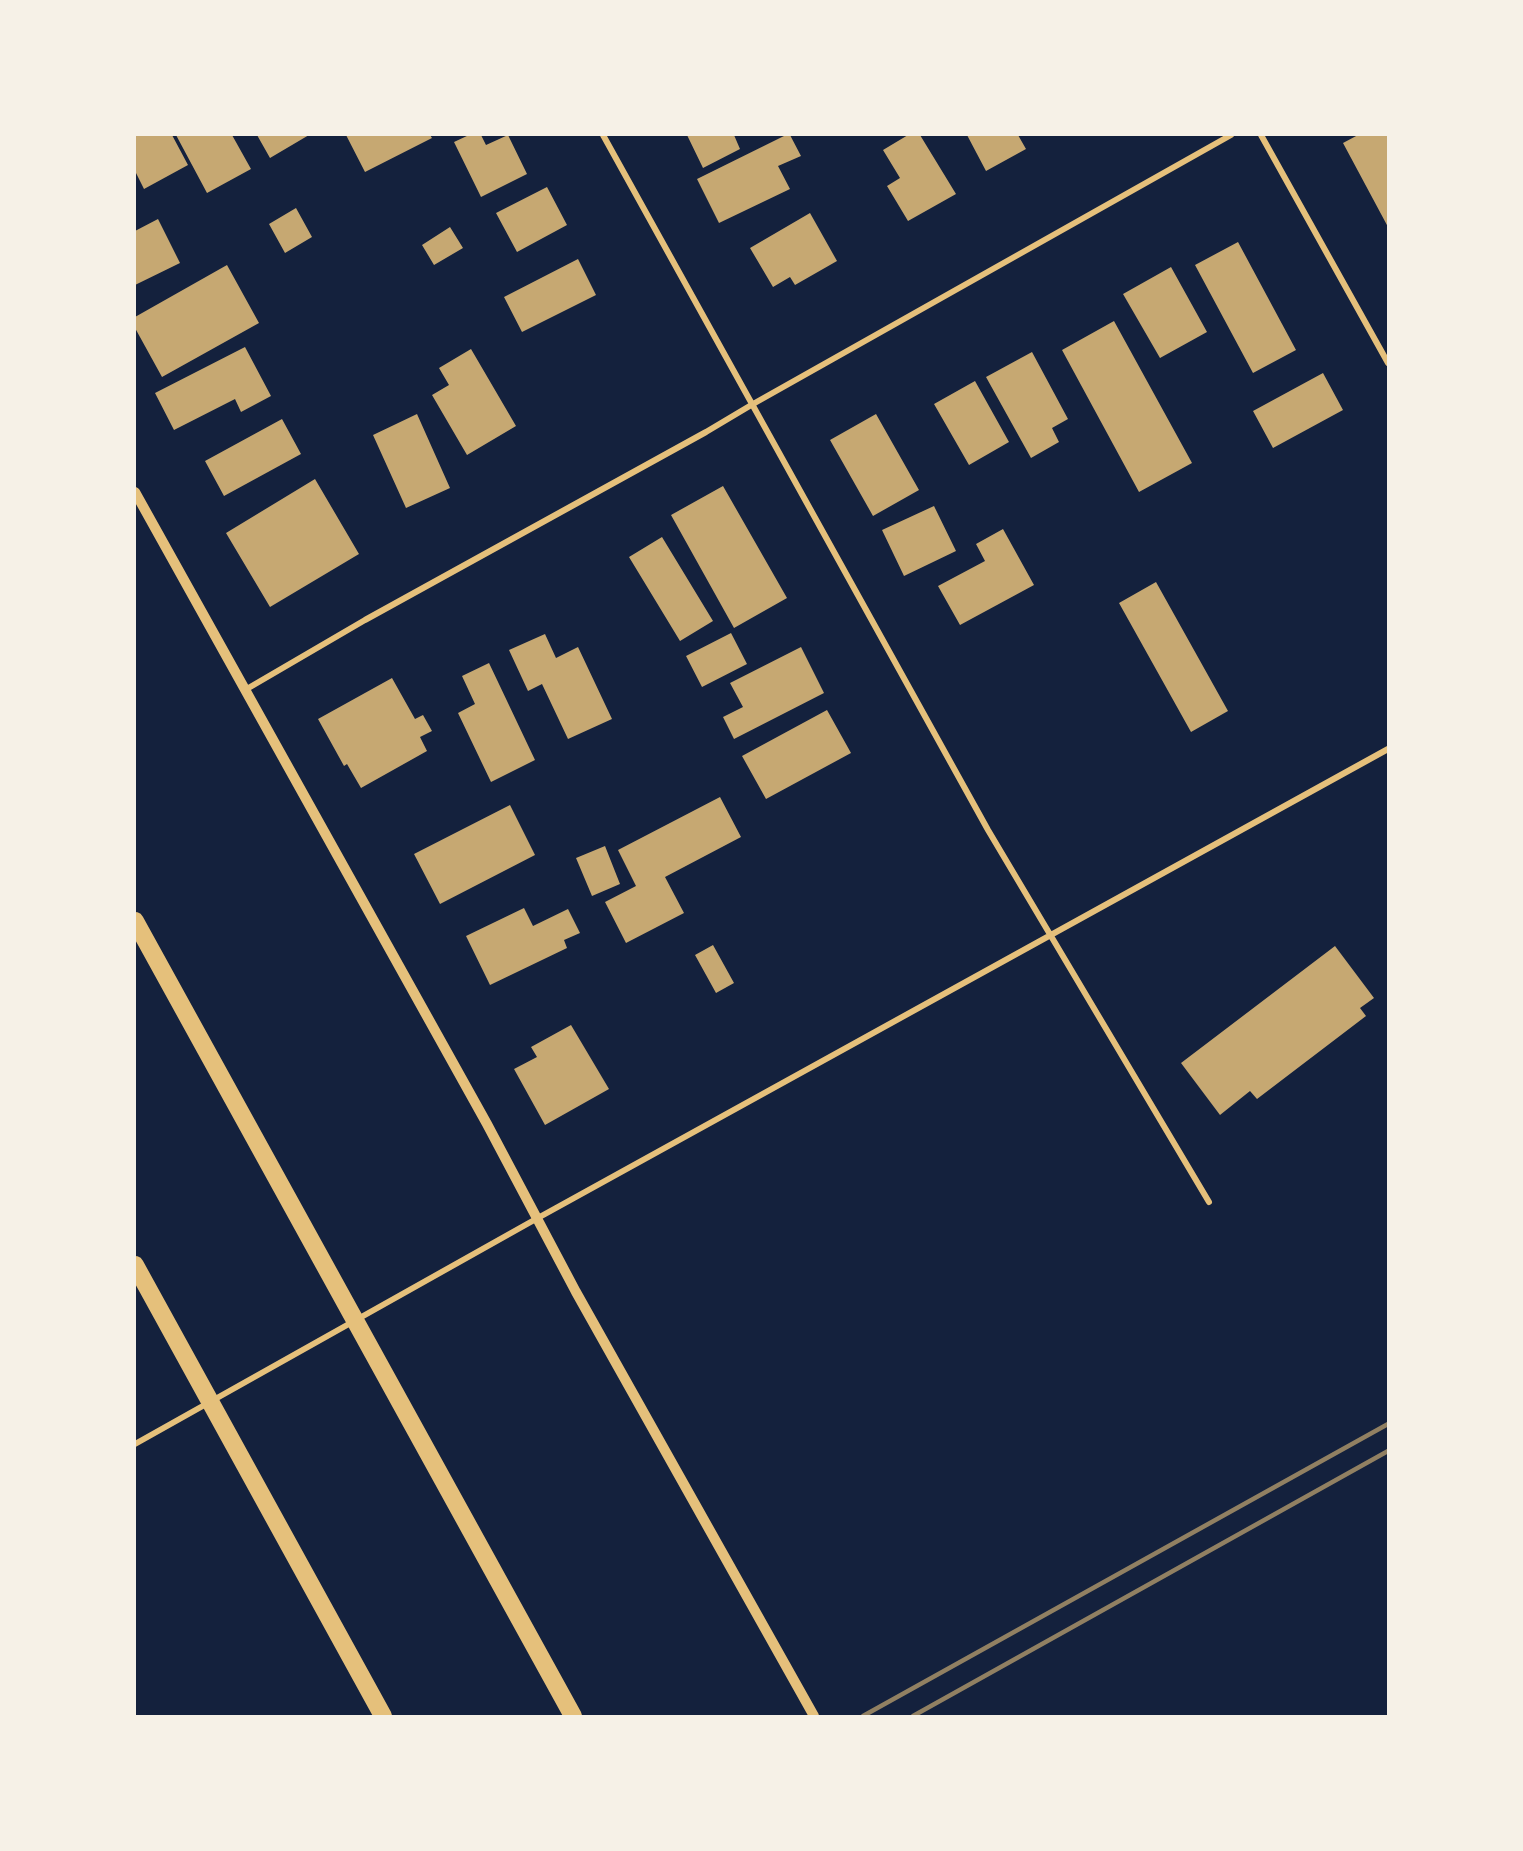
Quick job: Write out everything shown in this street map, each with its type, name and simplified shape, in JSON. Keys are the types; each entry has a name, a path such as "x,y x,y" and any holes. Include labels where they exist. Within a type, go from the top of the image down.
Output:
{"highway":[{"path":"135,921 573,1716"},
{"path":"135,1265 383,1716"}],"street":[{"path":"603,135 988,830 1209,1202"},
{"path":"245,690 365,620 706,432 1231,135"},
{"path":"1261,135 1388,363"},
{"path":"135,492 487,1124 536,1219 814,1716"},
{"path":"135,1444 536,1219 1388,749"}],"building":[{"path":"135,135 172,135 188,165 144,189 135,171"},
{"path":"176,135 232,135 251,169 207,193"},
{"path":"257,135 309,135 270,158"},
{"path":"346,135 430,135 432,138 365,172"},
{"path":"469,135 481,135 486,145 508,135 527,174 481,197 454,142"},
{"path":"687,135 734,135 740,149 703,168"},
{"path":"790,135 801,156 778,166 790,189 719,223 697,179"},
{"path":"908,135 920,135 956,194 908,221 887,186 900,178 883,150"},
{"path":"967,135 1018,135 1026,149 986,171"},
{"path":"1358,135 1388,135 1388,227 1343,143"},
{"path":"547,187 567,225 517,252 496,213"},
{"path":"296,208 312,237 285,253 269,224"},
{"path":"810,213 837,261 795,285 790,277 773,287 750,248"},
{"path":"158,219 180,263 135,285 135,231"},
{"path":"450,227 463,248 434,265 422,245"},
{"path":"1238,242 1296,350 1253,373 1195,265"},
{"path":"578,259 596,295 522,332 504,297"},
{"path":"227,265 259,323 162,377 135,328 135,317"},
{"path":"1171,267 1207,332 1160,358 1123,294"},
{"path":"1114,321 1192,463 1139,492 1062,350"},
{"path":"245,347 271,396 241,412 235,399 174,430 155,393"},
{"path":"471,349 516,426 467,455 432,395 449,385 439,368"},
{"path":"1032,352 1068,419 1052,428 1059,442 1031,458 986,377"},
{"path":"1323,373 1343,410 1273,448 1253,411"},
{"path":"975,381 1009,442 969,465 934,404"},
{"path":"417,414 450,488 406,508 373,435"},
{"path":"876,414 919,490 873,516 830,440"},
{"path":"282,419 301,454 224,496 205,461"},
{"path":"315,479 359,554 270,607 226,533"},
{"path":"723,486 787,598 734,628 671,515"},
{"path":"934,506 956,551 904,576 882,530"},
{"path":"1003,529 1034,585 960,625 938,586 985,561 976,544"},
{"path":"662,537 713,621 680,641 629,557"},
{"path":"1156,582 1228,711 1191,732 1119,603"},
{"path":"731,633 747,664 702,687 686,656"},
{"path":"545,634 556,658 578,647 612,719 568,739 542,684 528,691 509,650"},
{"path":"801,647 824,693 734,739 723,717 743,707 730,683"},
{"path":"489,663 535,760 491,782 458,713 475,704 462,676"},
{"path":"392,678 415,719 423,715 432,731 420,737 427,751 361,788 347,764 344,766 318,719"},
{"path":"827,710 851,753 766,799 742,756"},
{"path":"720,797 741,837 665,877 684,913 626,943 605,902 636,886 618,850"},
{"path":"510,805 535,855 440,904 414,854"},
{"path":"605,846 620,884 592,896 576,858"},
{"path":"524,908 533,926 568,909 580,933 564,940 567,948 490,985 466,936"},
{"path":"713,945 734,983 716,993 695,955"},
{"path":"1335,946 1374,998 1360,1008 1366,1016 1257,1099 1250,1091 1220,1115 1181,1063"},
{"path":"571,1025 609,1089 545,1125 514,1069 537,1057 531,1047"}],"railway":[{"path":"863,1716 1388,1424"},
{"path":"913,1716 1388,1451"}]}
